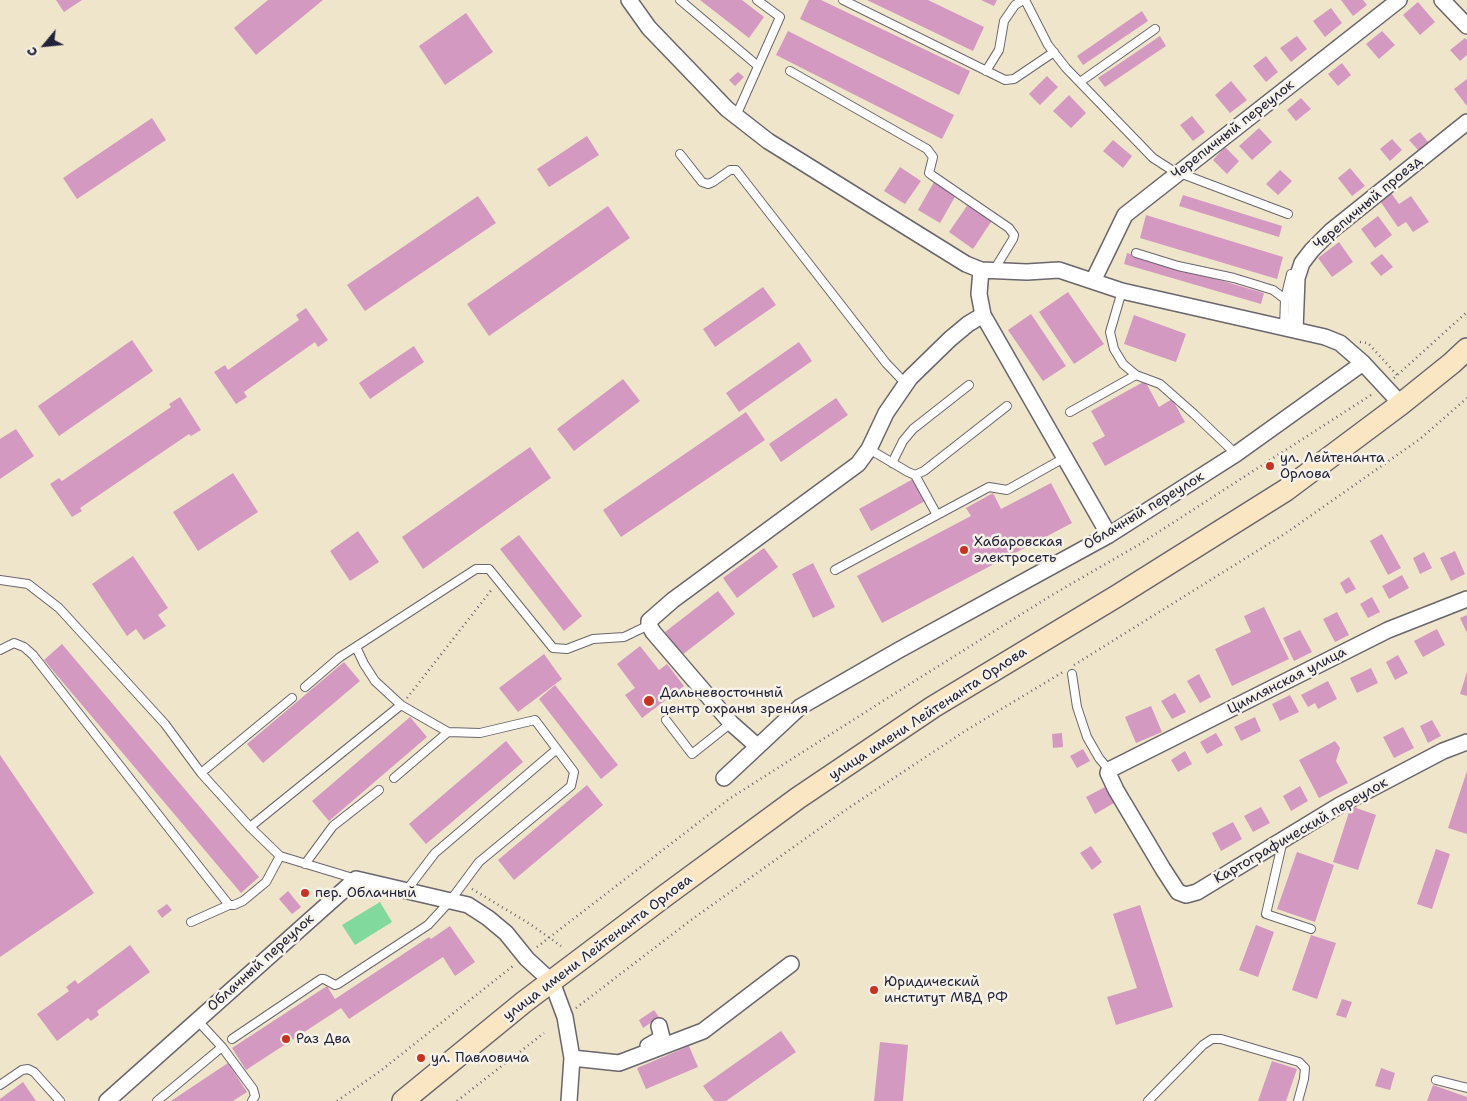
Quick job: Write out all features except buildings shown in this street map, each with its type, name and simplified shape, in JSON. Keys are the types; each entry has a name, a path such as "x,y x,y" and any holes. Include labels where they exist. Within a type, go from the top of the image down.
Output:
{"main road":[{"name":"улица имени Лейтенанта Орлова","path":"404,1101 524,1002 673,889 832,774 933,707 1117,596 1286,490 1401,404 1452,364 1467,349"}],"street":[{"path":"629,0 649,28 727,109 768,142 966,264 987,270 1026,272 1059,270 1122,290 1325,337 1340,343 1363,363 1401,404"},
{"name":"Черепичный переулок","path":"1092,280 1125,215 1399,0"},
{"path":"1442,0 1467,26"},
{"name":"Черепичный проезд","path":"1289,329 1296,278 1302,263 1312,250 1331,231 1467,122"},
{"path":"987,270 979,294 983,315 1108,535"},
{"path":"757,746 730,723 649,626 649,621 657,612 858,464 869,450 886,413 906,384 950,339 968,324 983,315"},
{"name":"Облачный переулок","path":"724,778 800,707 1108,535 1236,454 1363,363"},
{"name":"Цимлянская улица","path":"1109,770 1388,630 1467,599"},
{"name":"Картографический переулок","path":"1109,770 1109,776 1116,790 1163,869 1178,892 1190,895 1340,805 1443,751 1467,742"},
{"path":"356,879 468,906 496,924 506,933 527,959 552,982 565,1017 572,1058 569,1101"},
{"name":"Облачный переулок","path":"107,1101 356,879"},
{"path":"572,1058 619,1063 703,1031 791,964"},
{"path":"619,1063 662,1038 659,1026"}],"lane":[{"path":"680,0 758,66"},
{"path":"736,116 780,17 757,0"},
{"path":"843,0 1005,80 1014,79 1054,52"},
{"path":"986,71 999,50 1004,20 1015,5 1024,0 1048,46 1153,158 1178,174 1288,214"},
{"path":"1080,82 1155,29"},
{"path":"790,71 927,149 933,157 929,173 1009,228 1014,235 1013,239 987,270"},
{"path":"680,154 702,182 708,184 730,170 736,170 886,363 906,384"},
{"path":"1136,253 1178,266 1234,278 1273,290 1285,299"},
{"path":"1289,329 1285,299 1293,267"},
{"path":"1122,290 1110,332 1114,349 1123,364 1136,375 1160,384 1236,454"},
{"path":"1070,412 1136,375"},
{"path":"892,463 903,441 912,429 969,385"},
{"path":"869,450 915,474 924,471 1007,406"},
{"path":"834,570 989,487 1007,490 1064,458"},
{"path":"915,474 937,515"},
{"path":"305,688 340,656 476,569 489,569 553,648 567,649 593,639 624,637 649,626"},
{"path":"0,580 28,584 59,608 165,724 201,773 250,827 280,856 356,879"},
{"path":"0,650 14,643 24,646 33,654 230,905"},
{"path":"232,1039 321,979 334,985 338,984 428,925 450,901 479,862 571,786 574,772 535,720 480,733 448,732 401,705 375,681 356,647"},
{"path":"1072,670 1076,708 1087,737 1099,758 1109,770"},
{"path":"201,773 292,698"},
{"path":"250,827 401,705"},
{"path":"666,720 692,754 730,723"},
{"path":"394,778 448,732"},
{"path":"406,891 435,852 557,750"},
{"path":"305,864 333,826 379,790"},
{"path":"1283,840 1266,914 1311,929"},
{"path":"191,922 242,901 266,882 280,856"},
{"path":"197,1020 222,1047 253,1089 255,1096 252,1101"},
{"path":"1148,1101 1203,1045 1212,1039 1221,1039 1299,1062 1305,1068 1298,1101"},
{"path":"157,1101 222,1047"},
{"path":"0,1085 22,1070 28,1069 34,1072 60,1101"},
{"path":"1436,1080 1467,1088"}],"path":[{"path":"537,947 730,799 902,688 1052,595 1140,544 1385,385 1467,312"},
{"path":"1072,670 1286,533 1420,439 1467,398"},
{"path":"401,705 498,581"},
{"path":"573,1011 690,920 847,809 965,731 1064,671"},
{"path":"463,884 530,924 561,946"},
{"path":"337,1101 379,1072 514,966"},
{"path":"457,1101 544,1033"}],"green space":[{"path":"380,902 392,922 355,945 342,925"}],"place":[{"name":"ул. Лейтенанта Орлова","path":"1270,466"},
{"name":"Хабаровская электросеть","path":"964,550"},
{"name":"Дальневосточный центр охраны зрения","path":"649,701"},
{"name":"пер. Облачный","path":"305,893"},
{"name":"Юридический институт МВД РФ","path":"874,990"},
{"name":"Раз Два","path":"286,1039"},
{"name":"ул. Павловича","path":"421,1058"}]}
